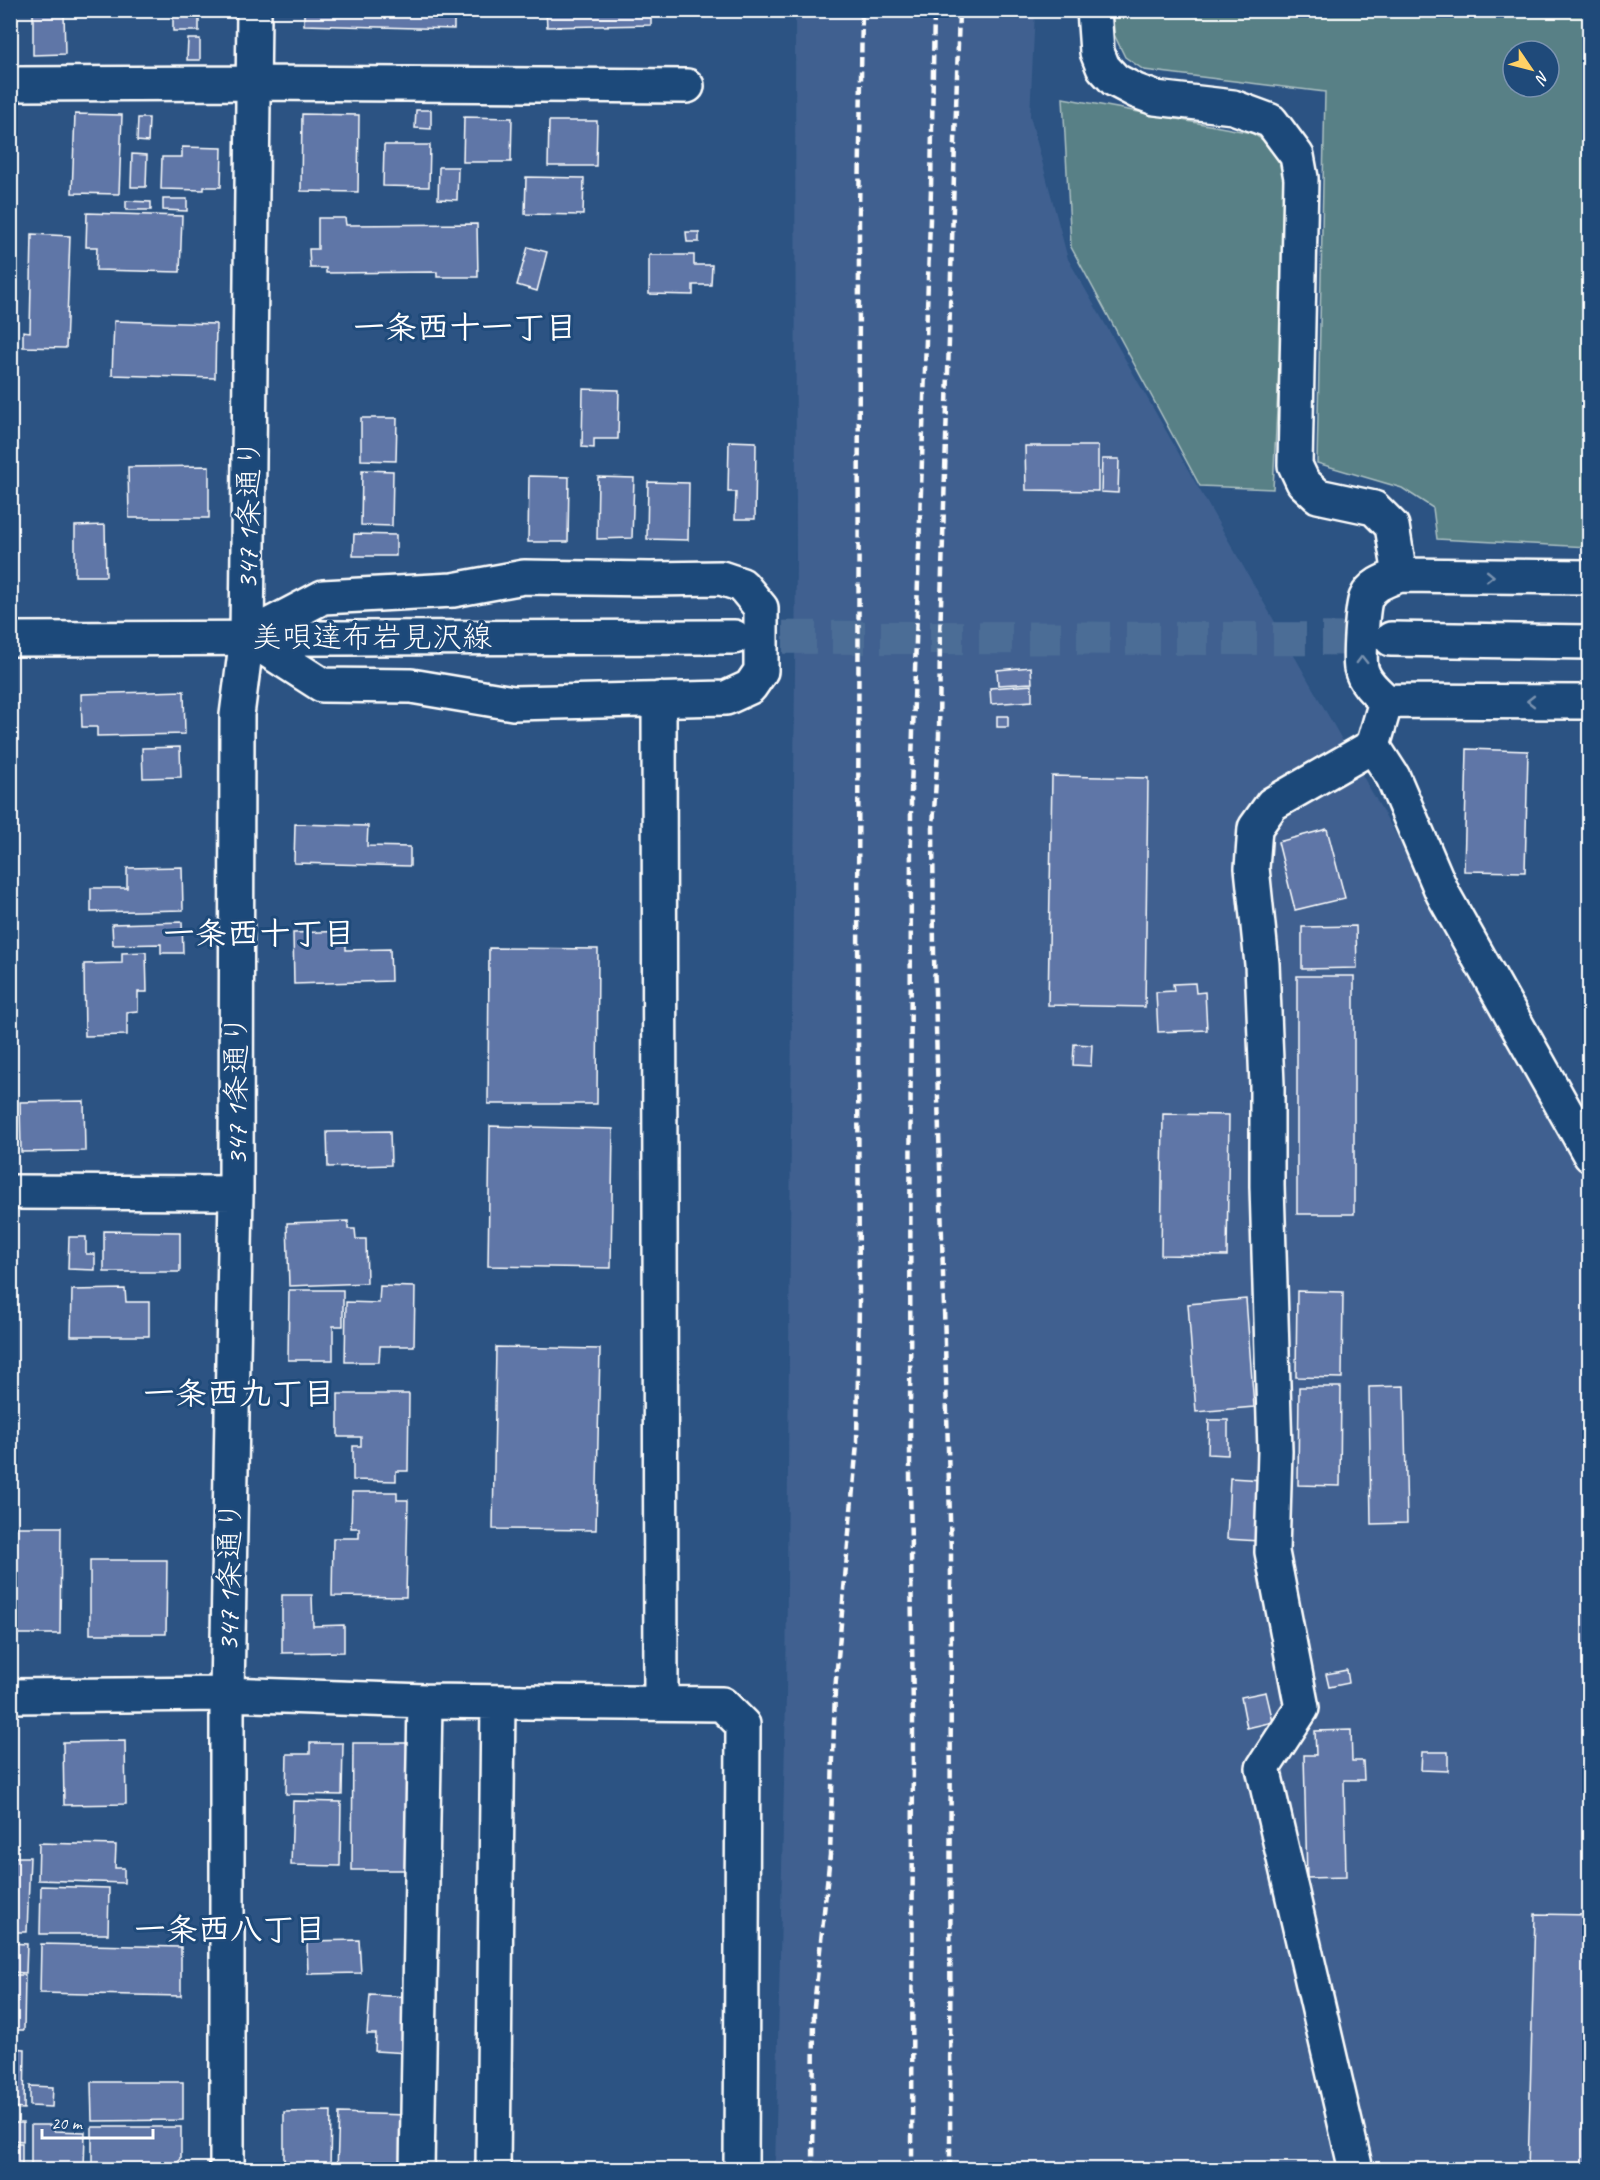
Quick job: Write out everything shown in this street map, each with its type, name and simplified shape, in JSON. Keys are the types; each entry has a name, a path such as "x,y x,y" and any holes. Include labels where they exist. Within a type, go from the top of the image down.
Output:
{"street":[{"name":"347 1条通り","path":"227,2169 227,1694 236,1193 237,715 247,637 254,10"},
{"path":"1094,10 1097,52 1103,67 1115,80 1155,98 1233,107 1271,120 1297,156 1301,178 1295,465 1303,482 1318,496 1374,508 1392,526 1400,575"},
{"path":"10,84 687,86"},
{"path":"1590,577 1400,575 1380,582 1366,598 1362,620 1361,668 1370,687 1386,701 1590,702"},
{"path":"524,577 721,578 742,585 761,608 761,671 750,687 726,698 513,703 411,686 322,685 247,637 323,597 453,590 524,577"},
{"name":"美唄達布岩見沢線","path":"10,639 734,637"},
{"path":"1391,639 1590,642"},
{"path":"659,699 661,1702"},
{"path":"1356,2169 1263,1768 1302,1708 1272,1552 1275,1451 1267,1085 1262,964 1252,868 1255,828 1272,804 1373,746 1386,701"},
{"path":"1373,746 1393,777 1443,894 1590,1155"},
{"path":"10,1192 236,1193"},
{"path":"10,1696 227,1694 425,1701 722,1704 743,1725 741,2169"},
{"path":"417,2169 425,1701"},
{"path":"493,2169 498,1702"}],"shaded area":[{"path":"795,11 1035,11 1030,116 1068,259 1589,1173 1589,2169 775,2170 786,1697 796,557"}],"green space":[{"path":"1109,10 1589,11 1589,547 1437,539 1433,508 1402,488 1317,463 1325,92 1144,70 1125,57 1109,24"},
{"path":"1063,98 1252,133 1277,149 1288,190 1273,489 1200,486 1071,247"}],"building":[{"path":"173,10 199,10 199,31 173,31"},
{"path":"304,10 454,10 454,29 304,25"},
{"path":"546,10 651,10 651,25 547,27"},
{"path":"33,13 64,13 65,54 33,55"},
{"path":"188,39 200,39 200,60 187,60"},
{"path":"416,110 431,110 431,129 415,128"},
{"path":"75,114 122,115 119,194 72,193"},
{"path":"302,114 359,115 358,192 301,191"},
{"path":"464,117 512,118 511,162 463,162"},
{"path":"138,118 149,118 148,142 137,141"},
{"path":"549,121 597,121 596,166 548,166"},
{"path":"10,133 15,133 13,191 10,191"},
{"path":"384,145 430,145 429,187 383,186"},
{"path":"182,147 222,148 221,187 204,187 204,190 161,189 162,157 182,157"},
{"path":"132,154 147,155 146,187 131,187"},
{"path":"439,167 458,167 457,200 438,199"},
{"path":"526,177 584,178 583,215 525,214"},
{"path":"163,199 187,199 187,211 163,210"},
{"path":"126,201 151,202 151,210 126,210"},
{"path":"87,213 182,216 180,272 96,270 97,247 86,247"},
{"path":"318,218 345,218 346,225 477,224 478,277 437,277 437,272 326,273 326,268 310,268 309,249 318,249"},
{"path":"686,232 699,232 699,242 687,242"},
{"path":"32,234 70,236 66,348 23,347 23,331 30,332"},
{"path":"528,247 547,252 537,291 517,285"},
{"path":"649,255 694,255 694,265 712,265 711,285 693,285 693,295 649,294"},
{"path":"114,321 216,324 215,378 112,375"},
{"path":"583,389 619,390 618,439 594,439 594,448 582,447"},
{"path":"361,418 397,418 396,461 361,460"},
{"path":"729,441 756,442 755,519 735,519 736,492 728,492"},
{"path":"1025,446 1098,446 1098,491 1026,490"},
{"path":"1102,459 1119,459 1118,493 1101,492"},
{"path":"209,466 209,518 129,518 128,467"},
{"path":"362,470 393,471 392,526 361,525"},
{"path":"529,476 569,477 568,542 528,542"},
{"path":"598,477 634,478 632,538 597,539"},
{"path":"648,482 689,483 688,540 647,539"},
{"path":"105,525 106,576 75,576 75,526"},
{"path":"354,534 396,535 396,556 353,556"},
{"path":"1031,667 1032,683 998,685 997,670"},
{"path":"1032,685 1032,701 991,704 990,688"},
{"path":"184,691 185,734 97,736 97,727 82,727 81,694"},
{"path":"10,696 13,696 14,751 10,751"},
{"path":"997,716 1008,716 1008,727 997,727"},
{"path":"180,747 181,777 143,778 142,748"},
{"path":"1467,749 1528,751 1525,872 1464,871"},
{"path":"1052,776 1148,778 1145,1007 1048,1005"},
{"path":"295,824 368,826 367,846 410,847 410,866 294,863"},
{"path":"1327,829 1345,898 1295,910 1278,842"},
{"path":"182,867 183,910 91,912 91,888 127,888 127,868"},
{"path":"182,922 183,953 161,953 161,944 113,945 112,924"},
{"path":"1356,926 1357,968 1302,969 1302,927"},
{"path":"346,931 346,950 390,949 391,981 294,984 293,933"},
{"path":"489,948 598,949 597,1104 488,1104"},
{"path":"146,952 147,992 138,992 138,1011 127,1012 127,1035 85,1036 84,964 122,963 122,953"},
{"path":"1297,976 1354,976 1354,1214 1297,1214"},
{"path":"1195,983 1196,993 1205,992 1207,1030 1158,1032 1156,992 1174,991 1173,984"},
{"path":"1074,1044 1092,1045 1091,1066 1073,1065"},
{"path":"84,1101 85,1151 21,1152 20,1102"},
{"path":"1163,1114 1229,1115 1227,1256 1161,1255"},
{"path":"490,1126 613,1129 611,1268 488,1266"},
{"path":"390,1131 391,1165 328,1167 327,1132"},
{"path":"348,1221 348,1229 355,1229 356,1239 366,1239 367,1283 289,1286 287,1223"},
{"path":"104,1231 180,1232 180,1272 104,1272"},
{"path":"69,1237 86,1237 86,1254 95,1254 95,1270 68,1269"},
{"path":"380,1286 415,1287 414,1346 380,1346 379,1362 345,1362 346,1302 379,1303"},
{"path":"125,1289 126,1302 149,1302 149,1336 71,1336 72,1290"},
{"path":"289,1290 343,1290 343,1326 333,1326 333,1360 288,1360"},
{"path":"1297,1291 1343,1292 1342,1378 1296,1377"},
{"path":"1246,1299 1254,1407 1196,1412 1188,1304"},
{"path":"496,1347 600,1349 596,1530 493,1529"},
{"path":"1404,1386 1407,1523 1371,1524 1369,1387"},
{"path":"1299,1387 1341,1387 1340,1486 1298,1485"},
{"path":"338,1394 409,1394 408,1471 396,1471 396,1481 353,1480 353,1446 361,1446 361,1437 338,1437"},
{"path":"1209,1420 1228,1420 1228,1455 1208,1454"},
{"path":"1230,1478 1263,1480 1259,1541 1227,1539"},
{"path":"352,1492 397,1492 397,1500 408,1500 406,1597 332,1596 333,1538 359,1538 359,1528 351,1528"},
{"path":"15,1527 61,1527 60,1634 14,1634"},
{"path":"90,1560 167,1560 166,1634 90,1634"},
{"path":"282,1595 312,1595 313,1626 344,1625 344,1652 282,1653"},
{"path":"1347,1670 1349,1683 1329,1687 1326,1674"},
{"path":"1266,1692 1273,1722 1247,1728 1241,1697"},
{"path":"1351,1730 1352,1761 1363,1761 1364,1780 1344,1780 1346,1877 1307,1878 1304,1755 1316,1755 1315,1731"},
{"path":"125,1741 126,1804 64,1805 63,1742"},
{"path":"310,1743 343,1743 342,1795 286,1794 287,1754 310,1754"},
{"path":"353,1743 413,1743 412,1870 352,1870"},
{"path":"1422,1752 1448,1752 1448,1771 1421,1770"},
{"path":"293,1801 341,1802 340,1866 291,1865"},
{"path":"39,1843 116,1845 115,1868 124,1868 124,1883 38,1880"},
{"path":"10,1857 30,1857 27,1932 10,1932"},
{"path":"41,1886 109,1888 108,1934 40,1934"},
{"path":"1535,1914 1590,1915 1590,2170 1528,2170"},
{"path":"359,1940 361,1973 308,1974 307,1941"},
{"path":"10,1943 27,1944 26,1973 10,1972"},
{"path":"41,1944 181,1947 181,1996 40,1993"},
{"path":"10,1975 25,1975 24,2030 10,2030"},
{"path":"370,1995 412,1997 408,2053 375,2051 376,2034 367,2034"},
{"path":"10,2048 25,2049 24,2109 10,2108"},
{"path":"91,2082 183,2082 183,2120 92,2121"},
{"path":"30,2086 53,2087 52,2107 30,2106"},
{"path":"331,2111 330,2170 305,2170 305,2164 284,2164 284,2112"},
{"path":"339,2113 408,2115 407,2170 337,2170"},
{"path":"12,2123 23,2123 23,2141 11,2140"},
{"path":"31,2125 54,2125 54,2131 85,2132 84,2170 31,2170"},
{"path":"92,2127 181,2127 181,2159 170,2170 92,2170"},
{"path":"10,2143 22,2143 22,2170 10,2170"}],"tunnel":[{"path":"734,637 1389,639"}],"railway":[{"path":"813,2170 814,2007 830,1855 835,1691 857,1443 859,213 862,10"},
{"path":"912,2170 911,791 931,189 934,10"},
{"path":"950,2170 951,1554 934,957 933,826 939,736 959,10"}],"district":[{"name":"一条西十一丁目","path":"465,327"},
{"name":"一条西十丁目","path":"259,933"},
{"name":"一条西九丁目","path":"239,1393"},
{"name":"一条西八丁目","path":"230,1929"}]}
